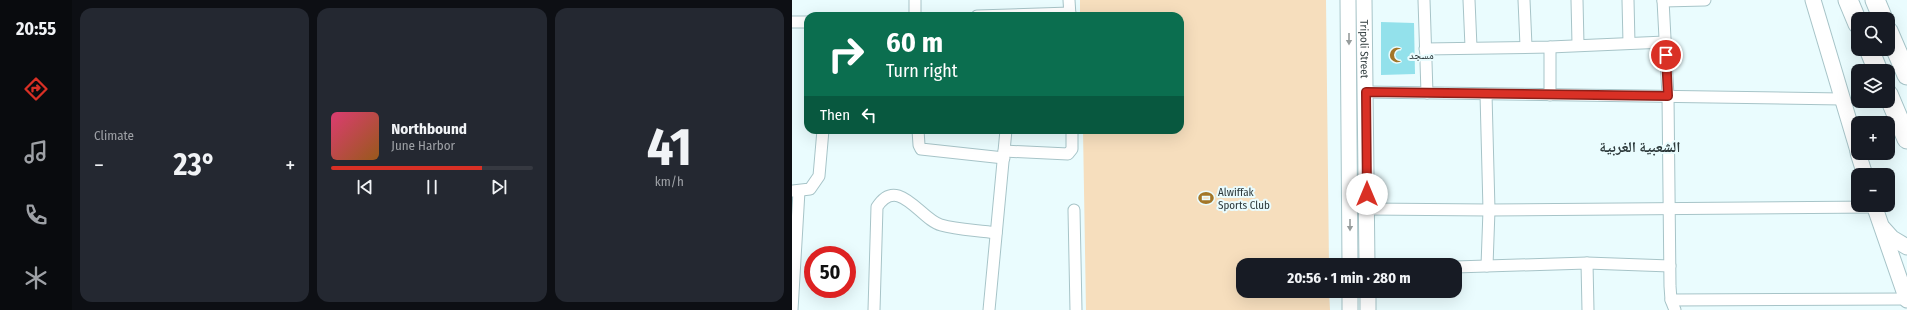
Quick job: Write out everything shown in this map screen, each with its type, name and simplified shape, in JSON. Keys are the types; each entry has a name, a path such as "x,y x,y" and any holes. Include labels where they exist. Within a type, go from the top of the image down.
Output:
{"highway":[{"path":"1848,0 1853,12"},
{"path":"1875,0 1880,12"},
{"path":"1895,47 1907,75"},
{"path":"1894,108 1907,138"}],"main road":[{"name":"Tripoli Street","path":"1348,0 1350,258"},
{"name":"Tripoli Street","path":"1364,0 1367,258"},
{"path":"1813,0 1851,128"},
{"path":"1876,212 1894,267 1904,284 1907,300"},
{"path":"1882,227 1892,238 1907,247"},
{"path":"1894,267 1907,256"},
{"path":"1350,298 1350,310"},
{"path":"1368,298 1368,310"}],"street":[{"path":"915,0 915,12"},
{"path":"1069,0 1070,12"},
{"path":"1424,0 1427,93"},
{"path":"1469,0 1471,47"},
{"path":"1524,0 1526,46"},
{"path":"1577,0 1578,44"},
{"path":"1628,0 1628,43"},
{"path":"1705,0 1663,0 1668,96 1670,266 1673,305 1907,300"},
{"path":"792,22 804,22"},
{"path":"1425,49 1665,42"},
{"path":"1550,46 1550,95"},
{"path":"1366,92 1842,98"},
{"path":"1486,94 1489,210 1488,266"},
{"path":"792,310 796,191 810,188 819,176 823,134"},
{"path":"918,134 919,145 921,149 1004,155 1068,154 1072,149 1072,134"},
{"path":"989,310 1006,134"},
{"path":"874,310 877,207 881,200 897,195 914,204 928,218 940,225 996,233"},
{"path":"1367,209 1489,210 1851,206"},
{"path":"1074,210 1076,310"},
{"path":"1462,267 1586,263 1670,266"},
{"path":"1586,263 1588,310"}],"shaded area":[{"name":"Alwiffak Sports Club","path":"1080,0 1326,0 1329,258 1236,258 1236,298 1329,298 1330,310 1086,310 1083,134 1184,134 1184,12 1080,12"}],"building":[{"path":"1381,22 1414,23 1415,74 1381,75"}],"place":[{"name":"مسجد","path":"1397,55"},
{"name":"Alwiffak Sports Club","path":"1206,198"}],"district":[{"name":"الشعبية الغربية","path":"1640,147"}],"route":[{"path":"1367,194 1366,92 1668,96 1666,55"}]}
